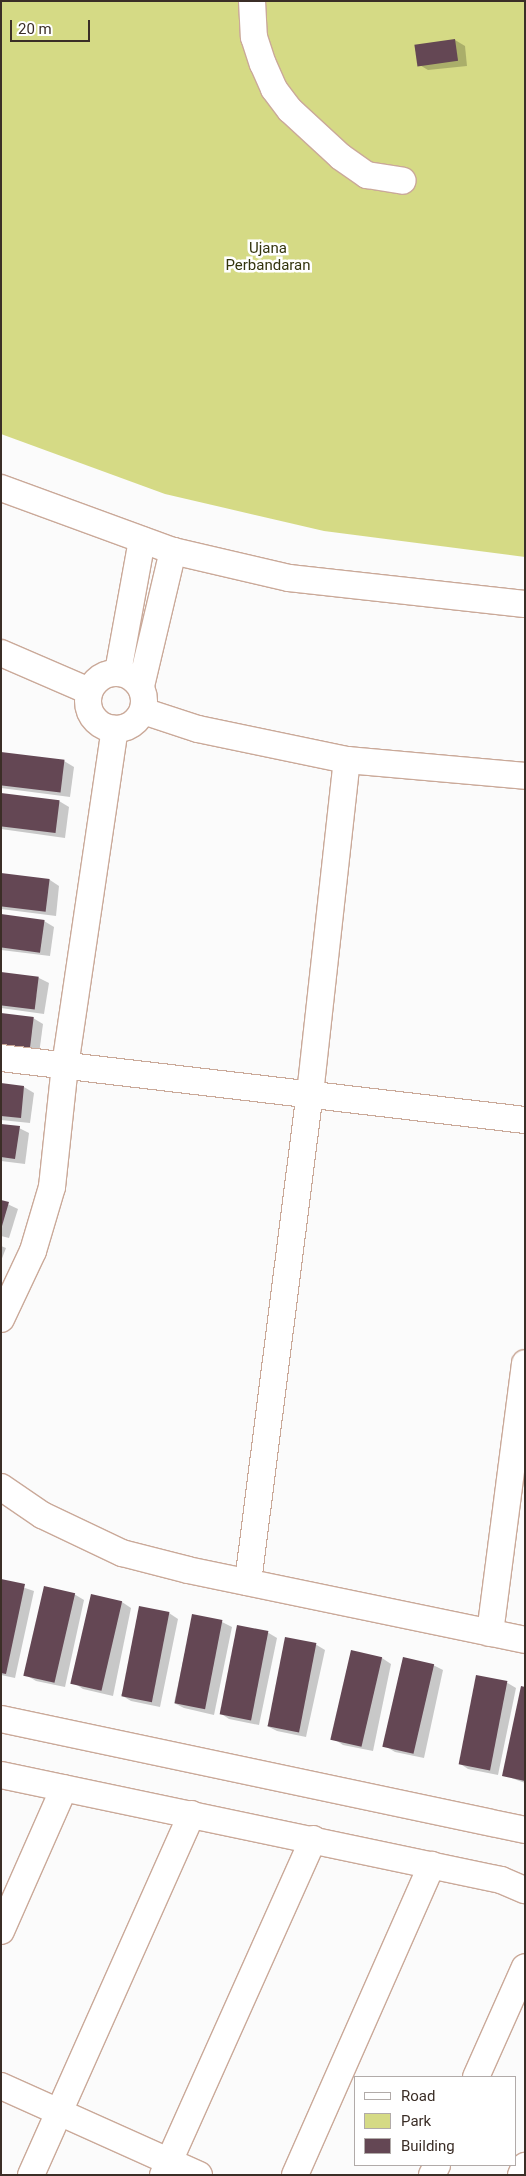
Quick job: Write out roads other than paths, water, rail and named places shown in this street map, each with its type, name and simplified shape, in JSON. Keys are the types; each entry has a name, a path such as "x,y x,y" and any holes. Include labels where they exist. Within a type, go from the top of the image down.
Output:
{"street":[{"path":"252,1 254,37 263,64 274,89 290,110 341,158 367,175 403,181"},
{"path":"1,488 173,551 290,578 525,604"},
{"path":"118,672 142,540"},
{"path":"140,686 173,551"},
{"path":"1,653 89,691"},
{"path":"118,672 127,674 140,686 144,694 143,711 131,725 114,730 106,728 92,717 88,700 89,691 100,677 118,672"},
{"path":"143,711 198,729 347,760 525,776"},
{"path":"1,1319 33,1251 52,1186 65,1066 114,730"},
{"path":"248,1582 310,1094 347,760"},
{"path":"1,1058 525,1120"},
{"path":"490,1633 525,1363"},
{"path":"1,1487 42,1515 122,1553 248,1582 525,1640"},
{"path":"1,1719 525,1830"},
{"path":"1,1775 501,1880 525,1890"},
{"path":"1,1931 64,1788"},
{"path":"31,2175 192,1814"},
{"path":"166,2169 313,1839"},
{"path":"295,2175 432,1865"},
{"path":"476,2076 525,1966"},
{"path":"1,2086 166,2169 199,2175"},
{"path":"521,2175 525,2166"}],"park label":[{"name":"Ujana Perbandaran","path":"268,256"}]}
